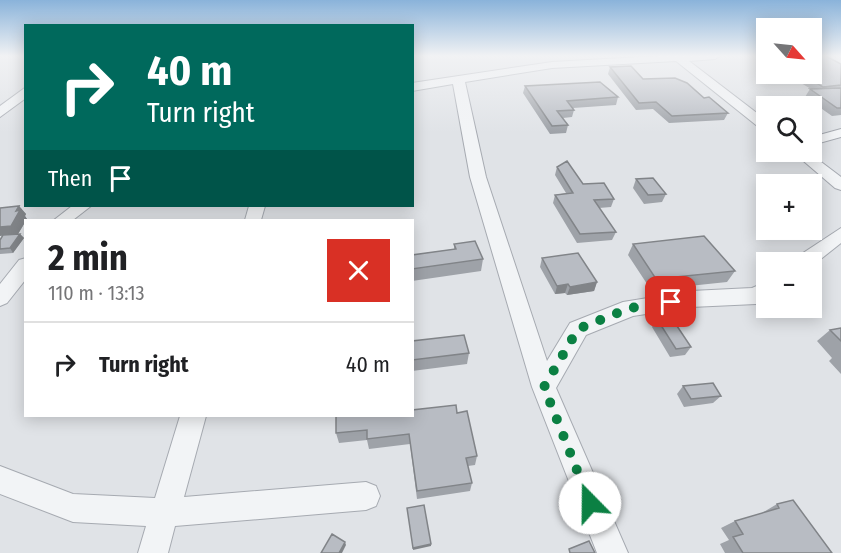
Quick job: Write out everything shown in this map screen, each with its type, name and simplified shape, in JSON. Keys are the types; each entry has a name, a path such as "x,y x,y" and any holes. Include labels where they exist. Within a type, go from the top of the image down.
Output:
{"street":[{"path":"414,87 439,82"},
{"path":"459,82 478,177 544,387 613,553"},
{"path":"709,82 756,118"},
{"path":"0,112 24,93"},
{"path":"822,138 841,133"},
{"path":"812,162 841,185"},
{"path":"64,219 82,207"},
{"path":"817,252 841,234"},
{"path":"0,298 24,268"},
{"path":"544,387 578,329 630,308 691,298 756,296"},
{"path":"153,553 163,513 194,417"},
{"path":"0,480 73,508 163,513 366,496"}],"building":[{"path":"600,82 618,97 567,101 574,110 557,111 568,125 552,126 525,86"},
{"path":"622,82 684,82 704,98 709,97 728,113 672,116 656,102 639,103"},
{"path":"841,82 841,85 823,87 818,84"},
{"path":"841,88 841,108 837,108 810,89"},
{"path":"567,161 583,184 604,183 614,199 594,200 616,232 580,234 555,195 573,193 557,167"},
{"path":"653,178 666,194 648,195 636,179"},
{"path":"19,206 16,211 20,210 11,226 0,227 0,208"},
{"path":"20,234 10,248 0,249 0,240 3,235"},
{"path":"704,236 735,271 656,279 633,244"},
{"path":"475,241 483,259 414,269 414,255 456,249 454,244"},
{"path":"578,253 597,282 570,287 568,284 557,286 542,258"},
{"path":"671,317 691,347 676,349 657,319"},
{"path":"841,328 841,341 830,330"},
{"path":"464,335 469,353 414,360 414,341"},
{"path":"713,383 721,396 691,399 683,386"},
{"path":"456,405 457,413 467,411 477,456 466,458 472,483 417,491 409,434 367,439 367,430 336,433 336,417 414,417 414,410"},
{"path":"793,500 832,553 743,553 733,537 743,534 735,521 779,508 777,504"},
{"path":"424,505 431,544 413,548 407,508"},
{"path":"332,534 345,542 339,553 321,553"},
{"path":"589,541 595,553 570,553 569,549"}],"route":[{"path":"590,503 544,387 578,329 630,308 671,302"}]}
